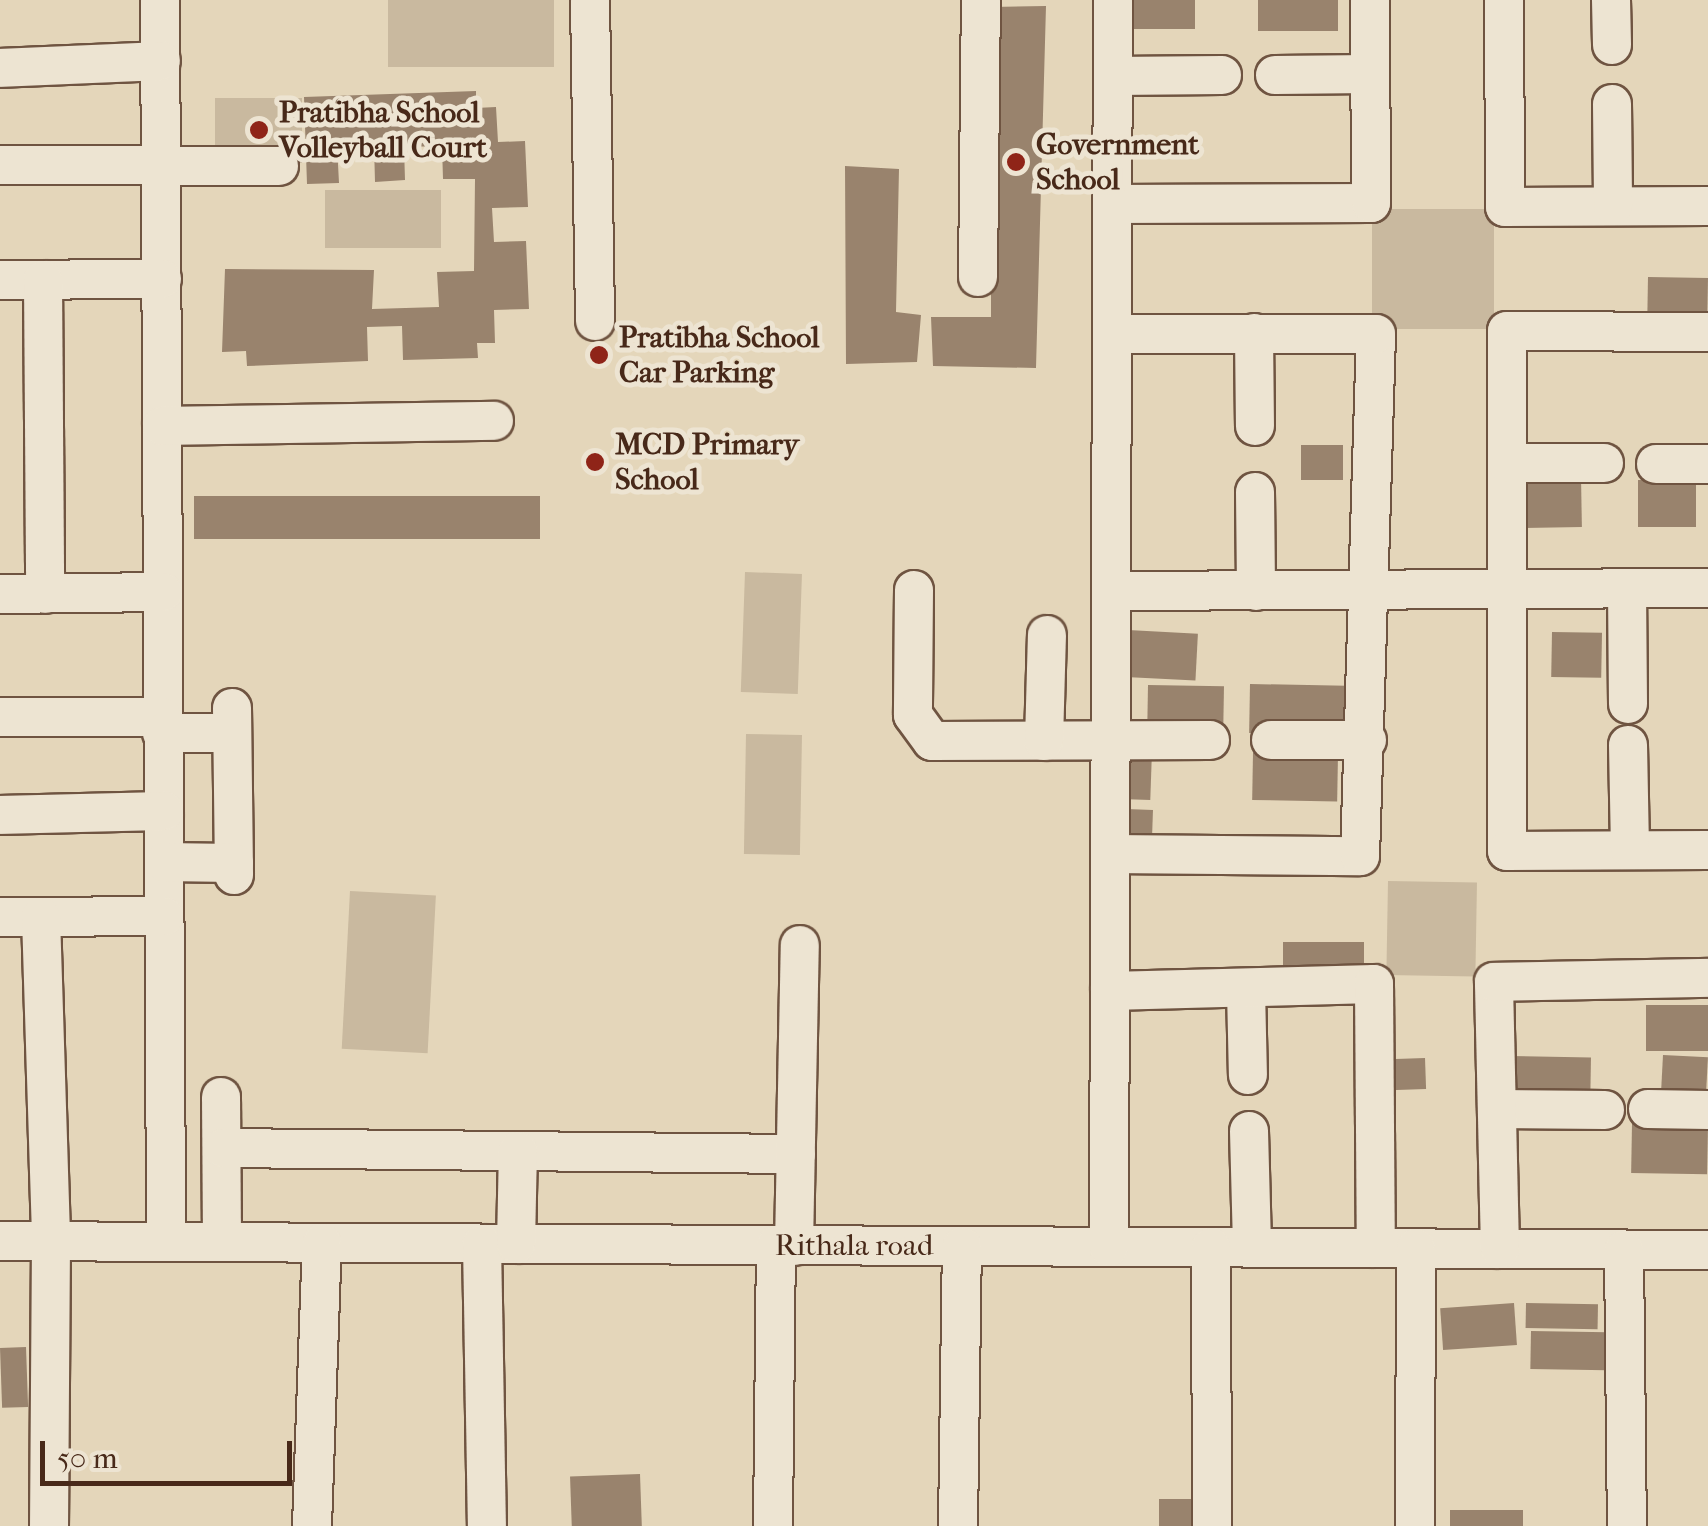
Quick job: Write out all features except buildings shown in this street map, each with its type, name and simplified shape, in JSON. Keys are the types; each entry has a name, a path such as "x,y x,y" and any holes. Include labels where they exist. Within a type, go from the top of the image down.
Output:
{"street":[{"path":"160,0 166,1242"},
{"path":"590,0 595,321"},
{"path":"978,277 981,0"},
{"path":"1109,1247 1114,0"},
{"path":"1113,204 1371,203 1370,0"},
{"path":"1504,0 1505,206 1708,206"},
{"path":"1611,0 1612,45"},
{"path":"0,68 161,60"},
{"path":"1274,74 1370,74"},
{"path":"1113,76 1222,75"},
{"path":"1612,104 1613,206"},
{"path":"0,165 279,166"},
{"path":"0,280 162,279"},
{"path":"44,280 45,594"},
{"path":"1708,332 1507,331 1507,851 1708,850"},
{"path":"1254,333 1255,426"},
{"path":"1110,854 1360,856 1372,590 1376,334 1112,334"},
{"path":"162,426 494,421"},
{"path":"1507,462 1604,464"},
{"path":"1656,464 1708,464"},
{"path":"1256,492 1256,591"},
{"path":"1627,588 1628,704"},
{"path":"1111,591 1708,588"},
{"path":"914,590 913,714 920,731 948,744 1210,740"},
{"path":"0,594 163,592"},
{"path":"1044,741 1047,634"},
{"path":"0,717 162,725 232,721 234,869 164,862"},
{"path":"1271,740 1367,740"},
{"path":"1628,745 1630,850"},
{"path":"0,816 164,811"},
{"path":"41,916 51,1242 49,1526"},
{"path":"0,917 164,916"},
{"path":"773,1526 785,1245 796,1154 800,945"},
{"path":"1500,1249 1494,982 1708,978"},
{"path":"1110,991 1374,984 1376,1248"},
{"path":"1246,990 1248,1075"},
{"path":"221,1096 222,1241"},
{"path":"1497,1110 1605,1110"},
{"path":"1648,1110 1708,1110"},
{"path":"1249,1131 1252,1248"},
{"path":"223,1148 796,1154"},
{"path":"487,1526 499,1244 518,1151"},
{"name":"Rithala road","path":"0,1241 1708,1250"},
{"path":"312,1526 322,1243"},
{"path":"958,1526 962,1246"},
{"path":"1211,1248 1212,1526"},
{"path":"1416,1248 1416,1526"},
{"path":"1624,1250 1627,1526"}],"shaded area":[{"path":"388,0 554,0 554,67 388,67"},
{"name":"Pratibha School Volleyball Court","path":"215,98 302,98 302,163 215,163"},
{"path":"325,190 441,190 441,248 325,248"},
{"path":"1372,209 1494,209 1494,329 1372,329"},
{"path":"745,572 802,574 798,694 741,692"},
{"path":"746,734 802,735 800,855 744,854"},
{"path":"1388,881 1477,883 1475,977 1386,975"},
{"path":"350,891 436,896 428,1053 342,1049"}],"place":[{"name":"Pratibha School Volleyball Court","path":"259,130"},
{"name":"Government School","path":"1016,162"},
{"name":"Pratibha School Car Parking","path":"599,355"},
{"name":"MCD Primary School","path":"595,462"}]}
